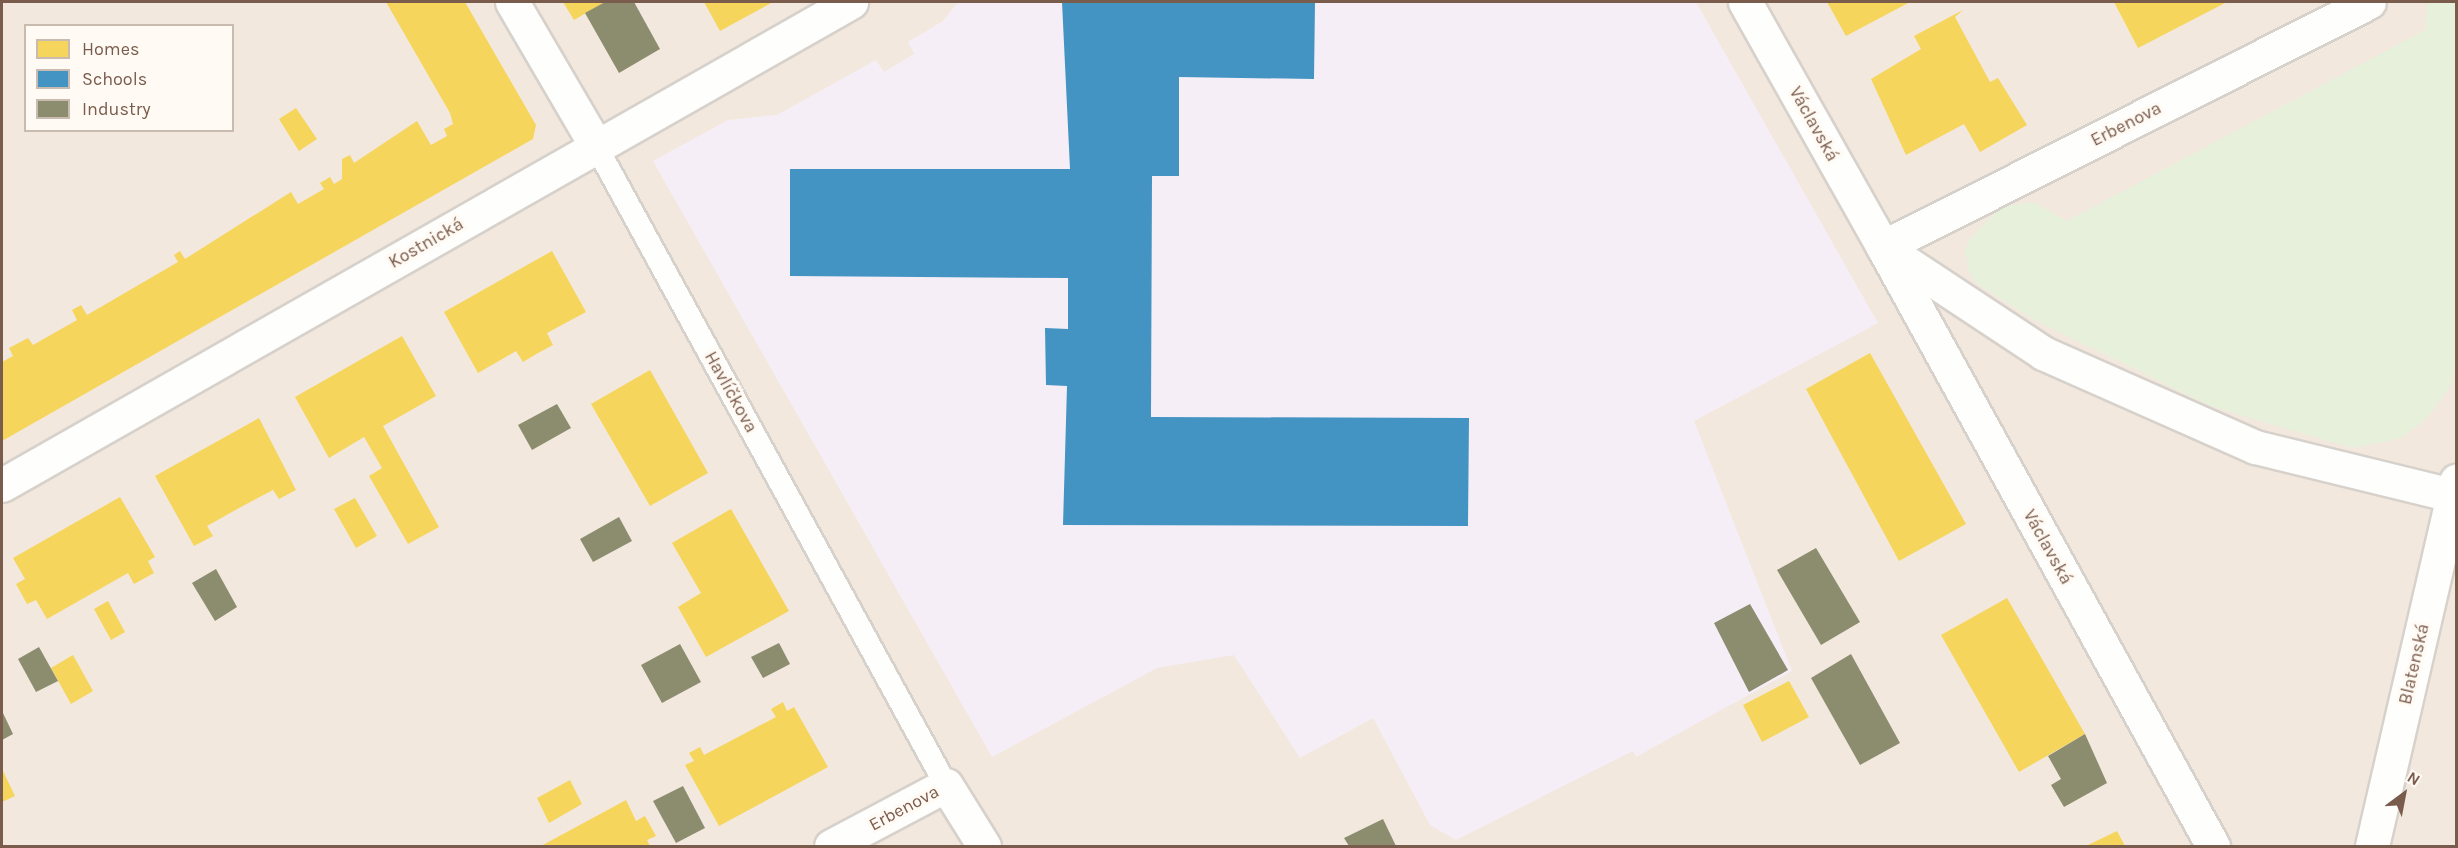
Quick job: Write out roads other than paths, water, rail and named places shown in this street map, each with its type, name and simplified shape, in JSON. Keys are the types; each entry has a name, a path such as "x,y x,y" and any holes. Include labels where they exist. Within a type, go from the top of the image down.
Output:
{"street":[{"name":"Havlíčkova","path":"512,2 596,146"},
{"name":"Kostnická","path":"2,485 851,2"},
{"name":"Václavská","path":"1745,2 2213,846"},
{"name":"Erbenova","path":"1883,248 2369,2"},
{"name":"Václavská","path":"1883,248 2043,353 2254,447 2456,491"},
{"name":"Blatenská","path":"2372,846 2456,491"},
{"name":"Erbenova","path":"831,846 946,785 984,846"}],"lane":[{"name":"Havlíčkova","path":"596,146 946,785"}]}
